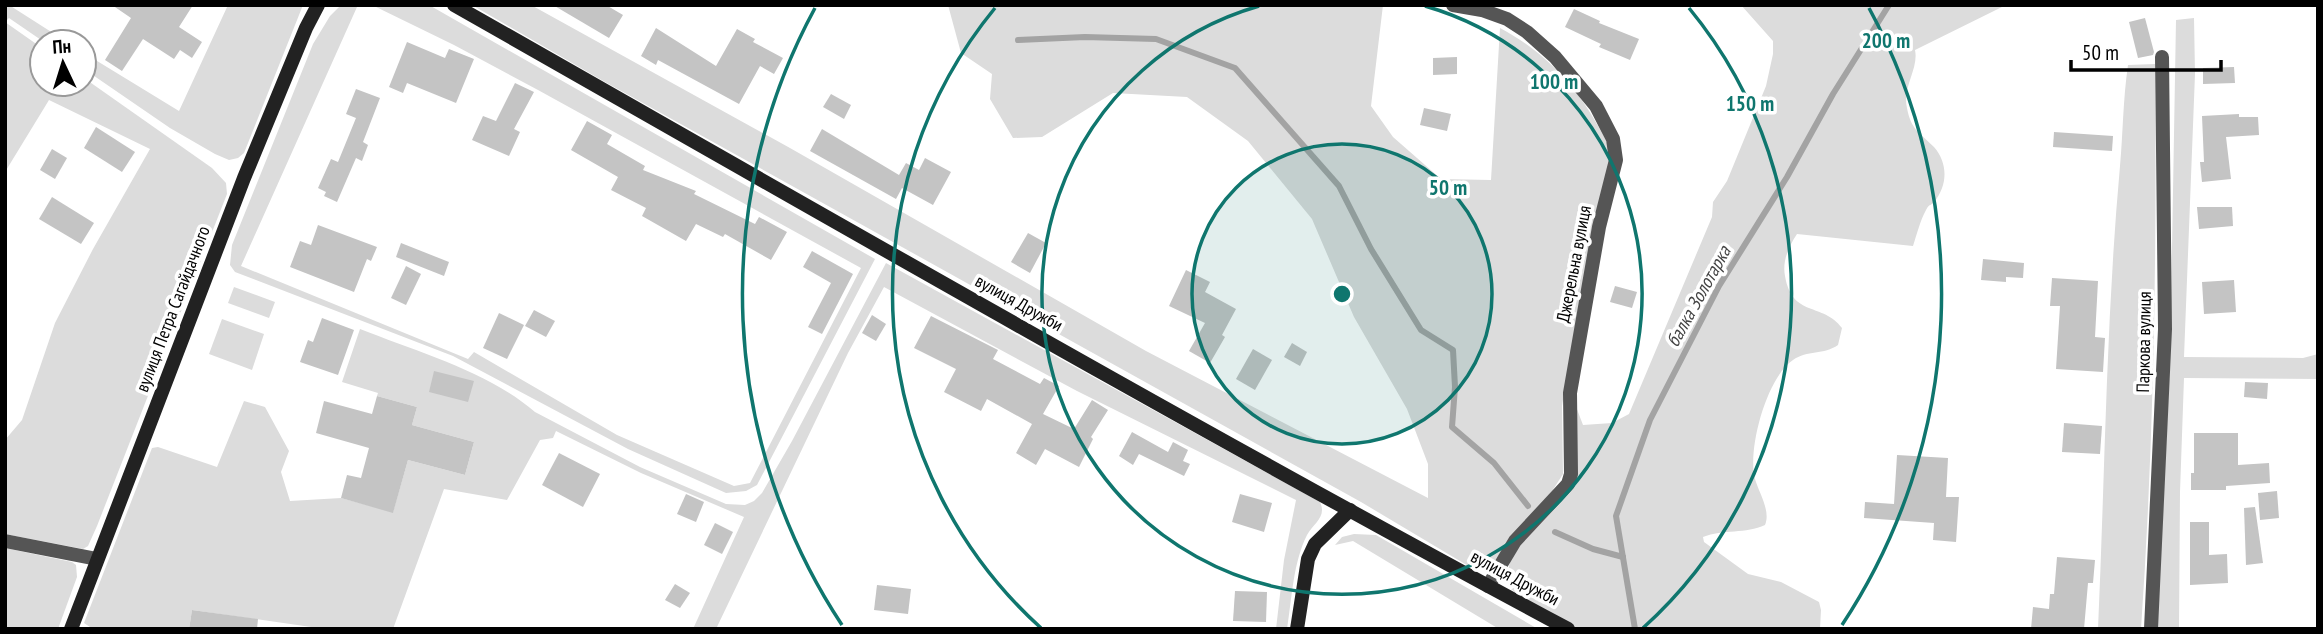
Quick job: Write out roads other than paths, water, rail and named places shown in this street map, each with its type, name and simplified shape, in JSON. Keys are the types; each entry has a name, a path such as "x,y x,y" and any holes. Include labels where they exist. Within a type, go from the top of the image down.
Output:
{"street":[{"name":"вулиця Петра Сагайдачного","path":"71,629 244,178 318,5"},
{"name":"вулиця Дружби","path":"454,5 1350,510 1568,629"},
{"name":"Джерельна вулиця","path":"1453,5 1482,10 1507,19 1527,32 1555,57 1596,106 1613,139 1616,160 1600,227 1570,393 1571,474 1562,492 1515,541 1488,586"},
{"name":"Паркова вулиця","path":"2151,629 2165,330 2162,57"},
{"path":"1297,629 1308,559 1315,544 1350,510"},
{"path":"5,541 97,559"}],"waterway":[{"name":"балка Золотарка","path":"1635,629 1616,516 1650,420 1719,286 1889,5"},
{"path":"1018,40 1085,37 1156,39 1235,68 1339,186 1371,249 1421,330 1453,350 1455,387 1452,427 1494,463 1528,506"},
{"path":"1555,532 1593,549 1623,557"}]}
